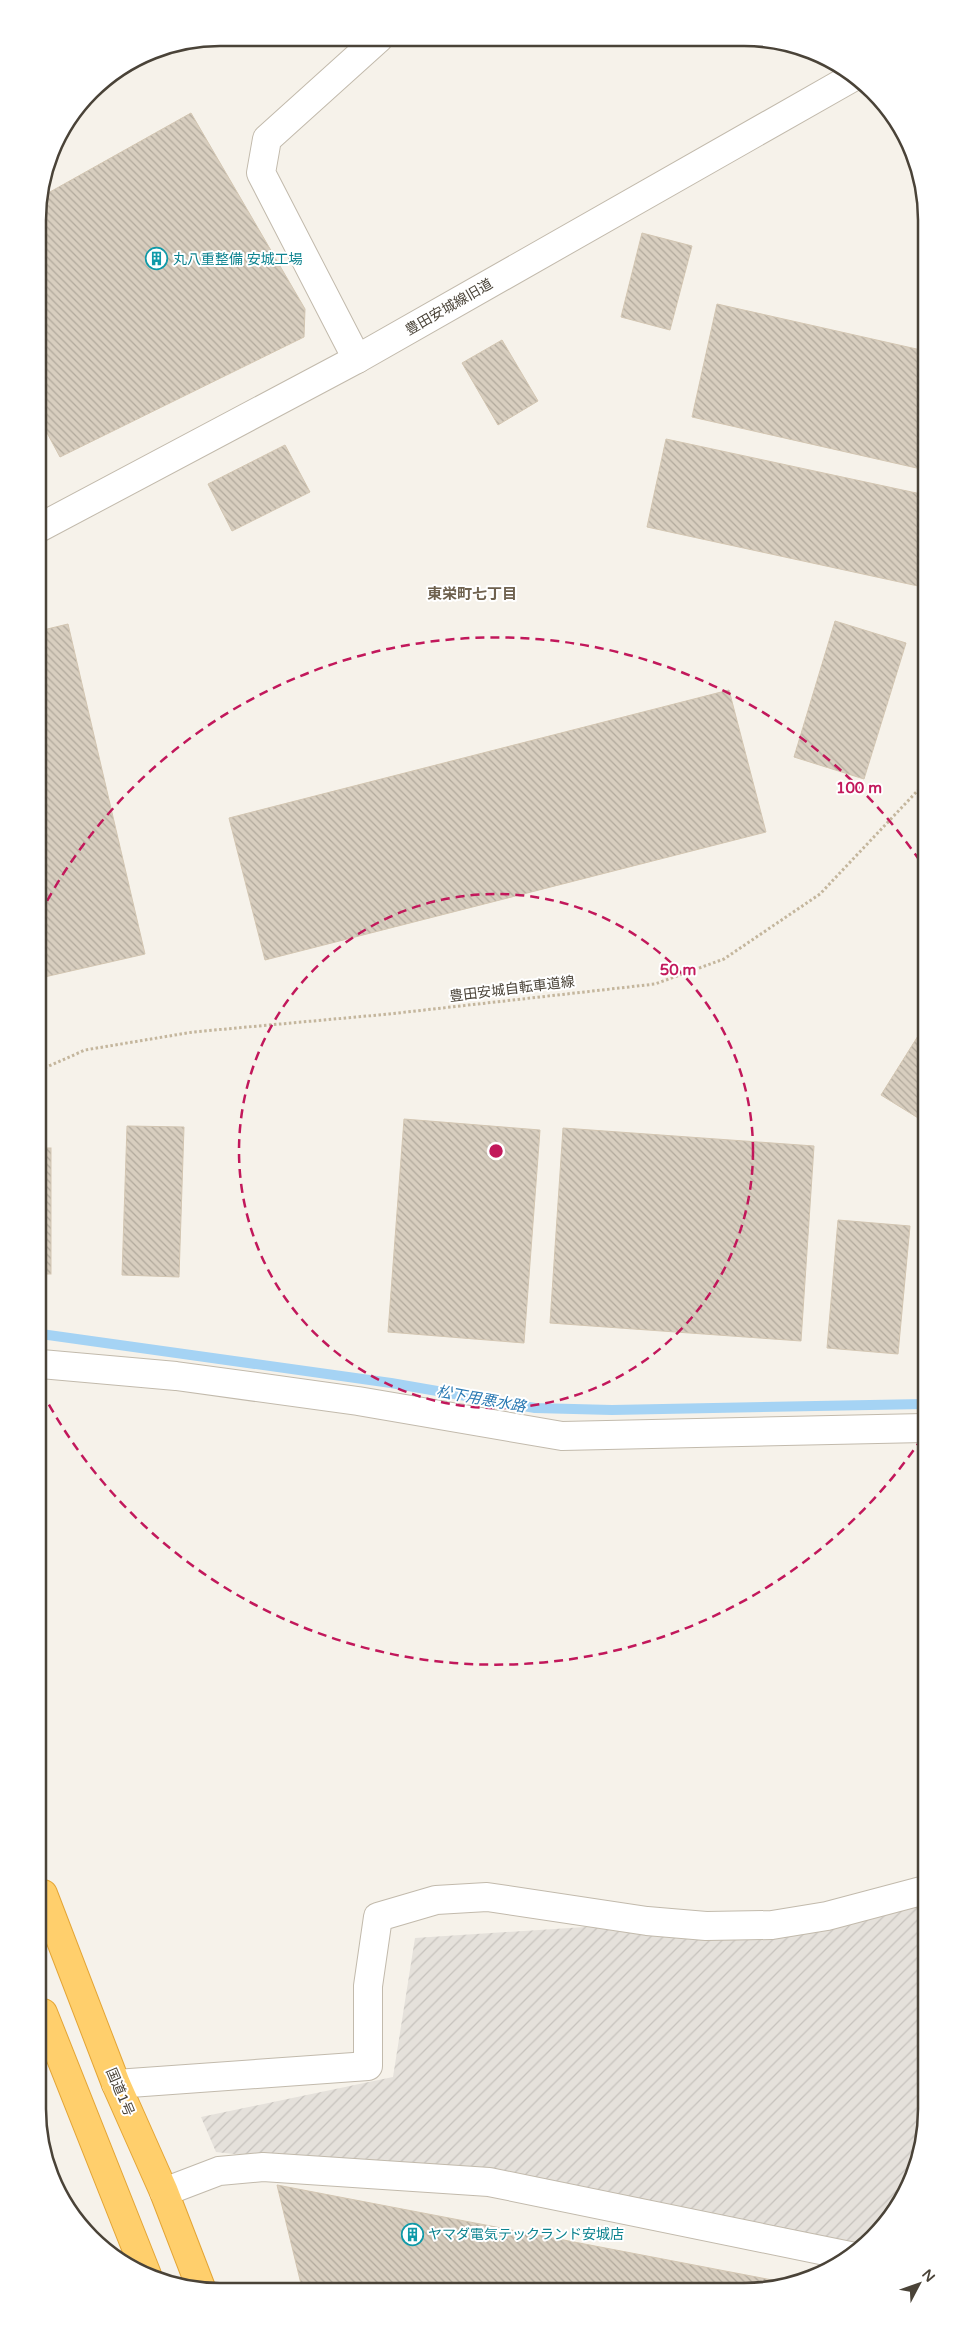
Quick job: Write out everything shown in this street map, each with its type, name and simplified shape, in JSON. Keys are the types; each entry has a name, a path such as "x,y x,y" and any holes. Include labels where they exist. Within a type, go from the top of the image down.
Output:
{"highway":[{"name":"国道1号","path":"46,1902 116,2084 164,2192 198,2281"},
{"path":"46,2021 143,2265"}],"street":[{"path":"357,359 261,173 267,139 369,47"},
{"name":"豊田安城線旧道","path":"47,524 357,359 846,81"},
{"path":"46,1364 176,1376 339,1398 562,1436 917,1428"},
{"path":"116,2084 368,2066 368,1986 378,1917 436,1900 487,1897 647,1921 706,1926 763,1925 826,1916 917,1892"},
{"path":"164,2192 219,2171 264,2168 489,2182 839,2254"}],"path":[{"name":"豊田安城自転車道線","path":"47,1067 85,1050 192,1032 389,1014 655,984 724,959 820,894 918,791"}],"shaded area":[{"path":"917,1906 917,2120 908,2164 894,2196 882,2215 858,2239 839,2254 489,2182 216,2152 201,2117 393,2077 415,1938"}],"building":[{"name":"丸八重整備 安城工場","path":"191,113 305,309 304,337 60,457 47,433 47,209 49,193"},
{"path":"642,233 692,246 670,330 621,317"},
{"path":"717,304 918,349 918,468 692,417"},
{"path":"502,340 538,401 498,425 462,363"},
{"path":"666,439 918,493 918,586 647,527"},
{"path":"285,445 310,492 232,531 208,484"},
{"path":"835,621 906,643 864,779 794,757"},
{"path":"68,624 145,954 47,976 47,629"},
{"path":"729,690 766,832 265,960 229,818"},
{"path":"918,1037 918,1118 881,1095"},
{"path":"404,1119 540,1130 524,1343 388,1332"},
{"path":"127,1126 184,1127 179,1277 122,1275"},
{"path":"563,1128 814,1146 801,1341 550,1323"},
{"path":"47,1148 51,1148 51,1274 46,1274"},
{"path":"838,1220 910,1226 898,1354 827,1348"},
{"name":"ヤマダ電気テックランド安城店","path":"277,2185 772,2280 743,2283 301,2283"}],"waterway":[{"name":"松下用悪水路","path":"46,1335 391,1383 535,1408 612,1410 917,1404"}],"place":[{"name":"丸八重整備 安城工場","path":"157,259"},
{"name":"ヤマダ電気テックランド安城店","path":"412,2234"}],"district":[{"name":"東栄町七丁目","path":"472,594"}]}
